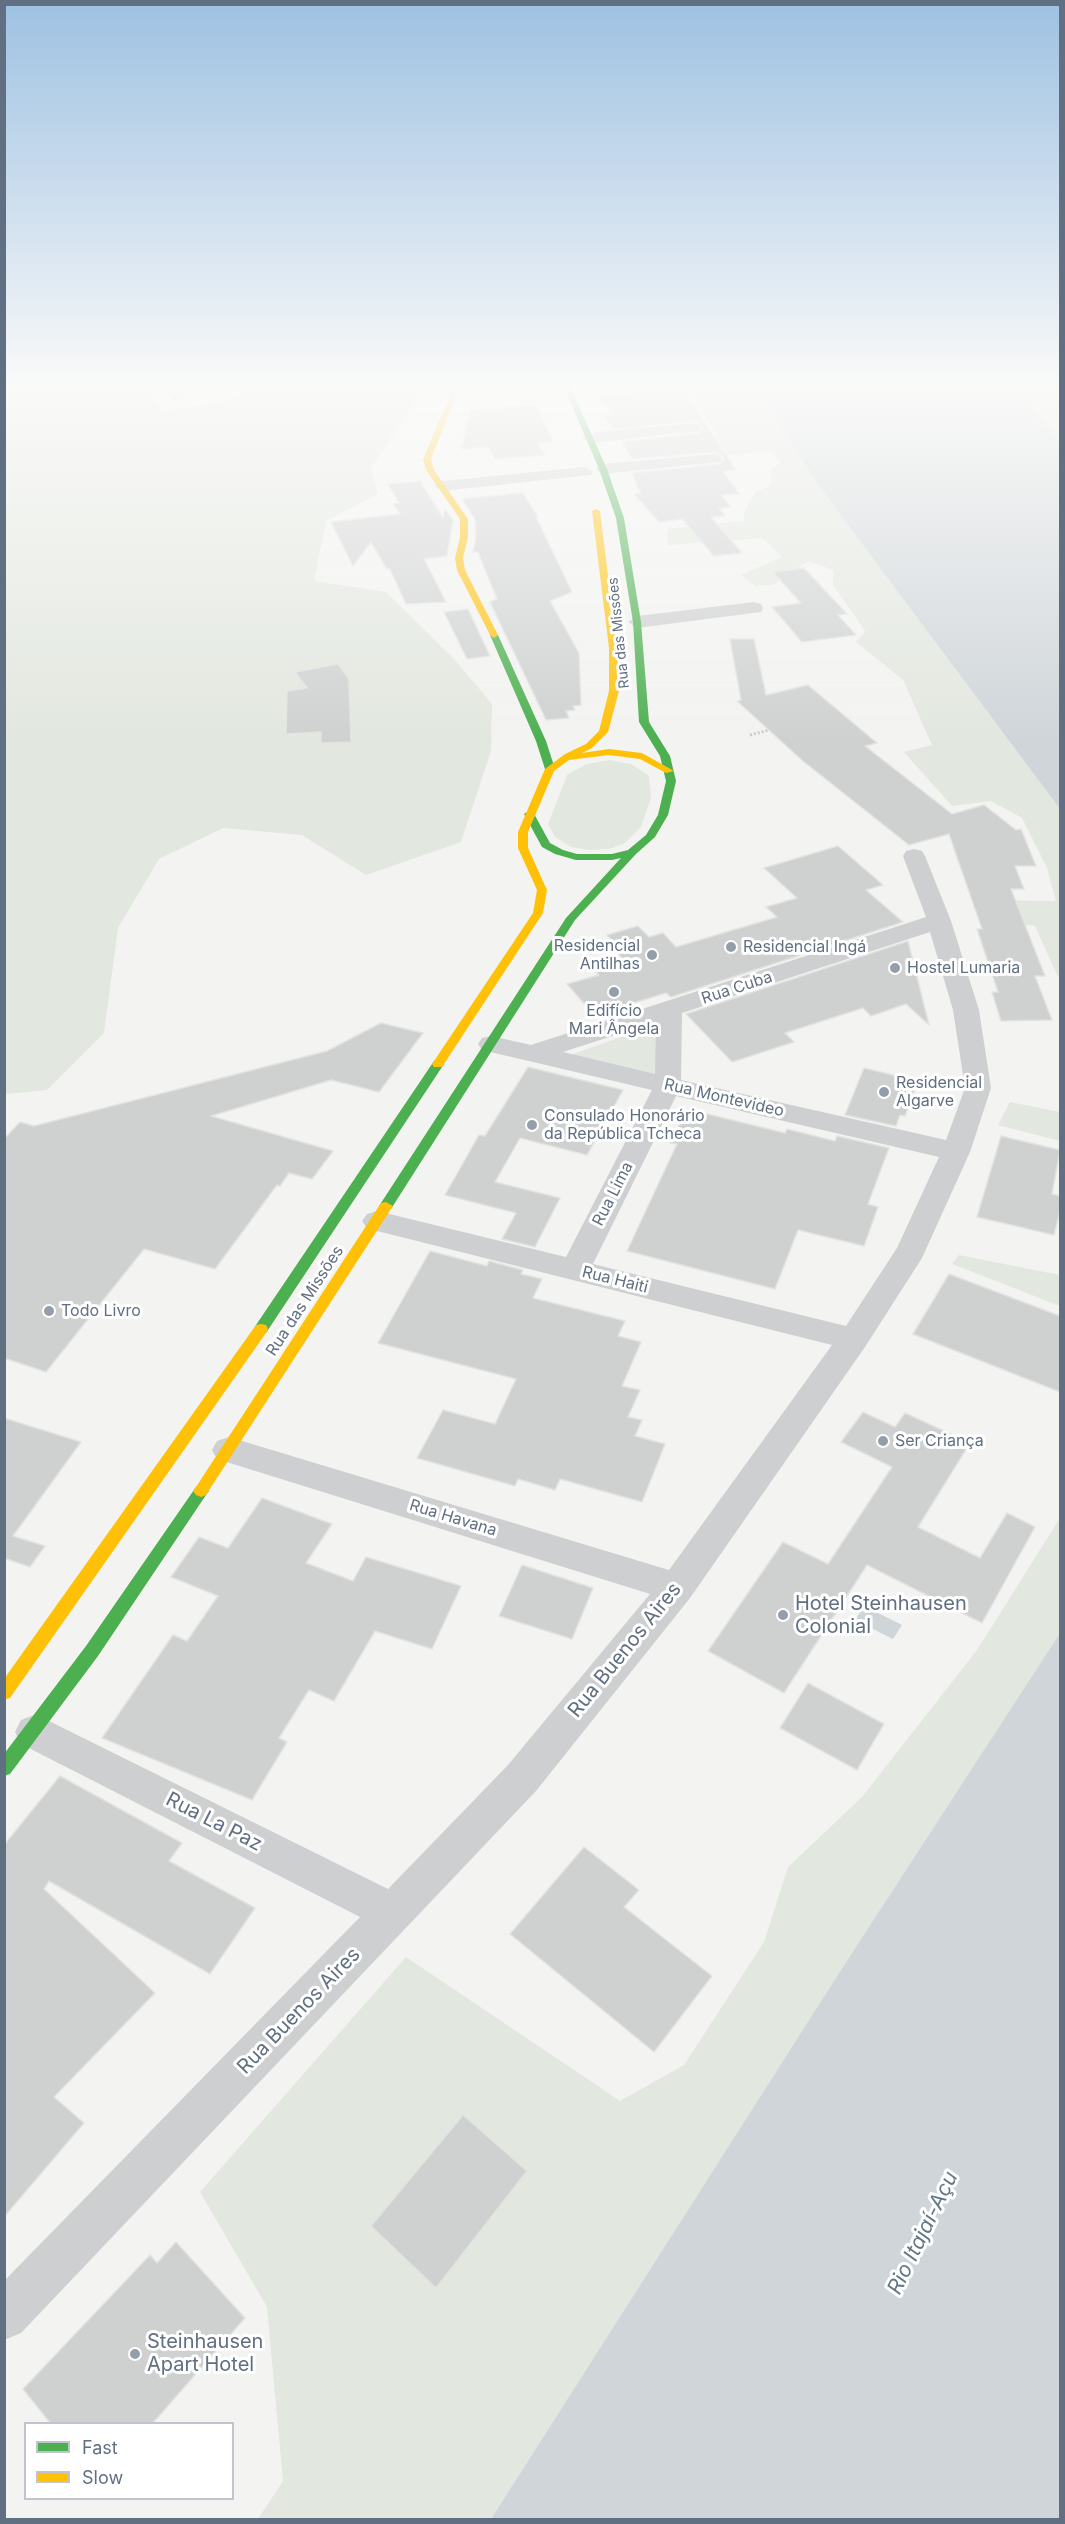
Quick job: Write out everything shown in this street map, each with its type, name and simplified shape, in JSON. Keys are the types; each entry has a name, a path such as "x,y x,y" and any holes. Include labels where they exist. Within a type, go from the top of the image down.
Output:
{"main road":[{"path":"456,507 464,519 464,537 459,558 461,570 509,666 541,741 550,769"},
{"name":"Rua das Missões","path":"566,758 589,746 603,732 614,692 613,648 603,547 594,507"},
{"name":"Rua das Missões","path":"616,507 620,518 637,622 644,722 665,756 669,771"},
{"path":"598,753 629,753 652,760 669,771 669,798 663,815 650,837 632,852 594,859 559,852 546,845 529,814 550,769 566,758 598,753"},
{"name":"Rua das Missões","path":"4,1693 207,1406 333,1222 538,913 543,890 523,848 523,832 529,814"},
{"name":"Rua das Missões","path":"4,1768 34,1732 93,1651 221,1440 377,1221 571,918 632,852"},
{"path":"207,1406 221,1440"}],"street":[{"path":"637,622 754,608"},
{"name":"Rua Buenos Aires","path":"6,2312 522,1778 677,1587 854,1339 911,1251 956,1152 978,1088 966,1010 939,921 914,856"},
{"name":"Rua Cuba","path":"534,1054 939,921"},
{"path":"668,1085 669,1010"},
{"name":"Rua Montevideo","path":"491,1044 956,1152"},
{"name":"Rua Lima","path":"575,1270 668,1085"},
{"name":"Rua Haiti","path":"377,1221 854,1339"},
{"name":"Rua Havana","path":"221,1440 677,1587"},
{"name":"Rua La Paz","path":"34,1732 394,1913"}],"path":[{"path":"750,735 769,730"}],"shaded area":[{"path":"5,507 353,507 326,521 314,581 386,592 455,660 492,704 491,751 461,842 366,875 302,835 223,828 159,859 118,928 104,1033 47,1090 5,1094"},
{"path":"834,507 1060,809 1060,977 1057,975 1035,926 978,917 990,900 1056,901 1047,868 1022,818 991,801 952,806 904,752 932,745 903,680 856,642 865,631 833,585 833,570 808,561 773,585 755,586 741,575 782,557 762,538 668,545 667,529 743,521 746,508"},
{"path":"609,760 631,764 649,776 651,798 641,827 625,843 609,849 590,850 571,847 555,837 548,824 567,775 587,764"},
{"path":"658,1024 655,1077 570,1055"},
{"path":"1010,1102 1060,1112 1060,1141 998,1125"},
{"path":"959,1255 1060,1275 1060,1306 952,1264"},
{"path":"1060,1518 1060,1633 839,1973 491,2519 258,2519 283,2481 267,2307 200,2192 406,1957 620,2101 684,2065 764,1942 788,1867 862,1797 977,1650"}],"water":[{"path":"834,507 1060,507 1060,809"},
{"path":"864,1606 902,1625 893,1639 855,1620"},
{"name":"Rio Itajaí-Açu","path":"1060,1633 1060,2519 491,2519 839,1973"}],"building":[{"path":"395,507 436,507 443,518 445,509 453,520 447,556 424,559 446,602 406,604 390,569 387,569 371,542 353,566 331,522 400,514"},
{"path":"467,507 532,507 538,517 536,517 572,592 550,601 579,653 581,705 573,706 575,710 566,711 569,718 546,720 490,602 497,599 478,552 473,552 476,537 475,519"},
{"path":"645,507 731,507 719,508 725,516 711,517 742,553 714,556 682,519 659,522"},
{"path":"804,568 847,614 838,615 856,635 802,642 772,607 801,603 773,572"},
{"path":"468,609 490,656 467,659 444,612"},
{"path":"730,639 754,639 766,695 808,685 877,743 865,746 952,814 984,805 1016,830 1021,829 1036,866 1015,866 1024,889 1011,889 1045,976 1035,976 1052,1020 1001,1021 992,992 998,992 977,929 982,929 949,834 909,845 803,761 737,701 741,700"},
{"path":"338,664 349,679 351,742 321,743 321,732 286,734 287,691 307,688 295,672"},
{"path":"838,846 883,885 866,890 903,922 671,997 666,993 594,1015 567,984 599,975 595,971 625,962 613,948 618,947 607,935 638,926 649,937 663,933 676,947 777,917 766,907 797,898 764,868"},
{"path":"908,941 929,1025 906,1004 871,1016 863,1008 785,1033 794,1042 732,1062 686,1014"},
{"path":"381,1023 423,1033 379,1092 331,1080 211,1116 333,1151 312,1179 289,1173 280,1186 277,1185 215,1269 144,1249 46,1372 4,1358 4,1139 20,1122 34,1126 327,1051"},
{"path":"528,1067 623,1090 587,1155 520,1138 495,1182 560,1198 535,1247 502,1239 516,1213 445,1195 479,1135 485,1136"},
{"name":"Residencial Algarve","path":"864,1068 918,1081 905,1116 900,1115 896,1126 845,1115"},
{"path":"687,1109 785,1133 787,1129 835,1141 837,1136 889,1148 868,1204 878,1207 864,1246 798,1230 775,1289 627,1251 677,1144 670,1143"},
{"path":"1001,1136 1060,1150 1052,1194 1060,1196 1060,1211 1054,1235 977,1217"},
{"path":"430,1251 487,1266 489,1261 523,1270 521,1274 542,1279 533,1298 625,1321 618,1336 641,1342 622,1386 640,1390 628,1417 642,1420 635,1436 665,1444 642,1502 560,1479 555,1490 518,1479 515,1486 417,1458 443,1410 495,1424 516,1379 378,1343"},
{"path":"949,1274 1060,1316 1060,1392 913,1334"},
{"path":"863,1412 895,1427 905,1413 970,1443 918,1527 980,1558 1007,1513 1035,1527 982,1623 867,1565 784,1693 708,1651 783,1542 828,1564 892,1467 841,1442"},
{"path":"4,1418 81,1442 13,1536 45,1546 30,1567 4,1558"},
{"path":"262,1498 332,1524 306,1563 353,1581 366,1557 461,1586 432,1649 375,1631 334,1701 309,1690 279,1738 287,1742 252,1800 102,1738 173,1635 187,1641 218,1596 171,1577 199,1537 228,1548"},
{"path":"522,1565 593,1588 572,1639 499,1616"},
{"path":"808,1683 884,1724 857,1770 780,1728"},
{"path":"60,1776 182,1843 169,1861 255,1908 210,1974 49,1881 44,1889 155,1993 54,2097 84,2123 4,2217 4,1845"},
{"path":"584,1847 639,1890 624,1907 712,1976 654,2052 510,1934"},
{"path":"463,2115 527,2171 436,2288 371,2226"},
{"name":"Steinhausen Apart Hotel","path":"176,2242 245,2318 154,2422 49,2422 23,2389 150,2255 157,2263"}],"traffic: fast":[{"path":"529,814 546,845 576,857 612,857 632,852 650,837 663,815 671,781 665,756 644,722 637,622 620,518 616,507"},
{"path":"494,635 541,741 550,769"},
{"path":"386,1206 571,918 632,852"},
{"path":"261,1329 438,1064"},
{"path":"4,1768 92,1651 201,1491"}],"traffic: slow":[{"path":"456,507 464,519 464,537 459,558 461,570 494,635"},
{"path":"568,756 589,746 603,732 614,691 613,648 596,511"},
{"path":"438,1064 538,913 542,890 523,848 523,832 550,769 566,758 609,752 642,756 669,771"},
{"path":"201,1491 386,1206"},
{"path":"4,1693 261,1329"}],"place":[{"name":"Residencial Ingá","path":"731,947"},
{"name":"Residencial Antilhas","path":"652,955"},
{"name":"Hostel Lumaria","path":"895,968"},
{"name":"Edifício Mari Ângela","path":"614,992"},
{"name":"Residencial Algarve","path":"884,1092"},
{"name":"Consulado Honorário da República Tcheca","path":"532,1125"},
{"name":"Todo Livro","path":"49,1311"},
{"name":"Ser Criança","path":"883,1441"},
{"name":"Hotel Steinhausen Colonial","path":"783,1615"},
{"name":"Steinhausen Apart Hotel","path":"135,2354"}]}
